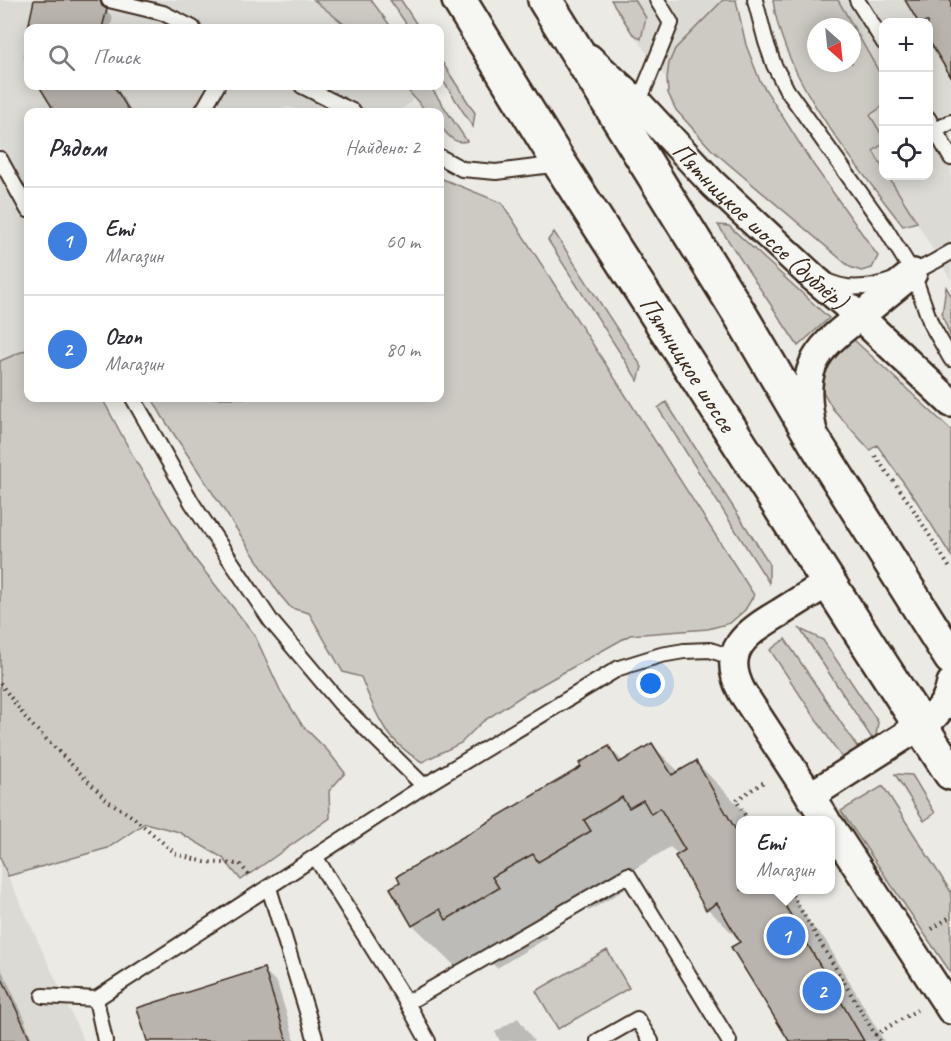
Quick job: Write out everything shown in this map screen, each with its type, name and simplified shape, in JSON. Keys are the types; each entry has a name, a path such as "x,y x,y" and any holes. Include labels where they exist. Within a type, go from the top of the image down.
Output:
{"main road":[{"path":"438,0 501,68"},
{"name":"Пятницкое шоссе","path":"459,0 687,364 951,773"},
{"path":"545,0 637,145 815,442 951,658"}],"street":[{"name":"Пятницкое шоссе (дублёр)","path":"574,44 638,103 713,184 815,279 860,316 951,403"},
{"path":"815,442 807,405 809,378 816,356 840,330 913,273"},
{"path":"823,816 742,692 734,670 734,658 740,643 751,631 829,582"},
{"path":"810,796 920,726 941,709 948,697 951,683"},
{"path":"835,834 951,1010"}],"lane":[{"path":"110,0 163,13 185,24"},
{"path":"637,145 638,103 671,23 657,0"},
{"path":"755,0 770,53 787,90 884,226 913,273 931,324 951,358"},
{"path":"857,0 879,36"},
{"path":"204,108 215,90"},
{"path":"310,90 346,108"},
{"path":"933,124 951,122"},
{"path":"933,126 951,159"},
{"path":"0,159 24,203"},
{"path":"444,159 462,169 496,172 560,164"},
{"path":"815,279 848,287 874,285 913,273 947,256"},
{"path":"135,402 192,503 271,621 340,703 424,786"},
{"path":"43,996 96,999 424,786 619,668 684,651 710,650 734,658"},
{"path":"316,858 407,1003 428,1041"},
{"path":"407,1003 628,875 729,1041"},
{"path":"266,890 316,1041"},
{"path":"96,999 105,1041"},
{"path":"598,1041 637,1018 651,1041"}],"path":[{"path":"875,456 910,504 951,570"},
{"path":"0,683 28,721 108,801 134,817 176,854 205,862 240,864 266,890"},
{"path":"746,816 736,800 764,782"},
{"path":"791,894 879,1041"},
{"path":"926,933 951,916"},
{"path":"875,1035 917,1010"}],"shaded area":[{"path":"0,0 314,0 344,24 24,24 24,90 407,90 413,98 403,108 24,108 24,351 0,361"},
{"path":"314,0 371,0 389,24 344,24"},
{"path":"390,0 401,0 416,24 406,24"},
{"path":"611,0 723,0 675,49 669,63 667,79 632,33"},
{"path":"611,0 635,0 646,18 641,39 632,33"},
{"path":"723,0 736,0 746,45 760,81 810,160 878,256 872,268 861,271 850,267 711,149 676,110 668,93 669,63 675,49"},
{"path":"773,0 951,0 951,280 917,223 903,226 840,143 804,85 785,47"},
{"path":"773,0 838,0 848,18 807,18 807,72 861,72 861,40 879,72 879,109 870,115 879,130 879,147 873,151 879,161 879,180 891,180 917,222 903,226 843,148 806,90 779,30"},
{"path":"444,65 475,113 473,127 444,82"},
{"path":"408,90 433,90 467,141 458,142 444,130 444,108 423,108"},
{"path":"444,180 502,203 754,595 745,610 730,623 708,629 630,635 525,694 482,722 461,743 422,762 409,754 390,735 377,714 361,677 343,672 309,613 291,608 280,595 154,402 444,402"},
{"path":"718,225 729,226 829,318 798,346"},
{"path":"554,232 642,367 638,381 548,240"},
{"path":"946,287 951,295 951,338 942,315"},
{"path":"852,338 951,430 951,556 916,500 877,445 870,450 833,409 822,390 821,380 828,356"},
{"path":"24,351 24,402 104,402 135,460 194,558 254,634 281,692 302,725 328,751 345,773 329,791 330,818 241,880 223,858 179,832 145,823 108,848 8,876 0,857 0,361"},
{"path":"666,402 769,563 769,583 658,408"},
{"path":"800,629 823,640 878,722 875,743"},
{"path":"785,639 860,751 844,761 770,650"},
{"path":"895,774 912,775 935,813 924,821"},
{"path":"883,786 951,892 951,973 841,811"},
{"path":"0,857 8,876 84,1041 0,1041"},
{"path":"607,950 629,988 558,1029 536,991"}],"building":[{"path":"34,0 100,0 102,6 107,9 103,24 29,24"},
{"path":"905,0 951,0 951,77 933,47 933,18 916,18"},
{"path":"41,90 116,90 128,108 53,108"},
{"path":"652,743 672,775 696,761 736,830 736,894 778,894 864,1041 789,1041 731,947 740,942 717,903 706,910 675,856 685,850 660,808 651,814 643,800 629,808 622,797 584,820 591,831 538,862 533,854 492,877 499,888 446,920 440,909 412,926 390,888 400,882 397,876 581,767 579,763 609,746 619,763"},
{"path":"264,968 287,1041 147,1041 137,1008"},
{"path":"0,974 31,1041 0,1041"}],"place":[{"name":"Emi","path":"786,936"},
{"name":"Ozon","path":"822,991"}]}
